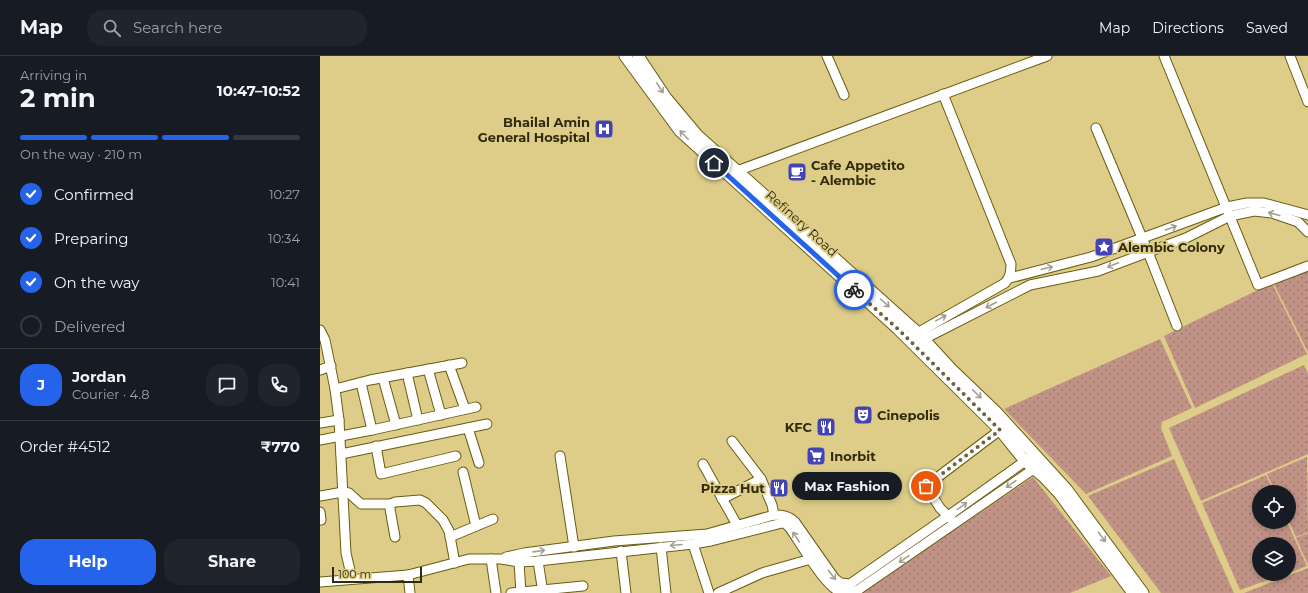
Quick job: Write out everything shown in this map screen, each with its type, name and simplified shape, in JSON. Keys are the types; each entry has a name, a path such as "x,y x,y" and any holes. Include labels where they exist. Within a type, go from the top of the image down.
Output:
{"main road":[{"name":"Refinery Road","path":"625,56 680,131 739,177 920,335 952,370 996,412 1034,454 1038,467"},
{"name":"Refinery Road","path":"638,56 666,98 690,128 1000,430 1025,461 1038,467"},
{"path":"1038,467 1133,593"},
{"path":"1038,467 1066,490 1143,593"}],"street":[{"path":"828,56 844,95"},
{"path":"739,177 944,94 1047,56"},
{"path":"1164,56 1258,285 1308,266"},
{"path":"1290,56 1308,102"},
{"path":"944,94 1011,264 1010,278"},
{"path":"1096,128 1177,326"},
{"path":"920,335 1030,285 1098,271 1186,238 1228,212 1247,203 1264,203 1308,215"},
{"path":"910,342 1010,278 1090,257 1142,238 1228,212 1254,211 1272,213 1298,222 1308,232"},
{"path":"320,330 325,340 331,366 340,420 346,553 352,579"},
{"path":"335,389 407,373 462,363"},
{"path":"449,365 465,409"},
{"path":"320,370 331,366"},
{"path":"428,369 441,415"},
{"path":"407,373 418,420"},
{"path":"384,378 396,425"},
{"path":"361,383 372,430"},
{"path":"320,440 340,437 476,407"},
{"path":"320,422 340,420"},
{"path":"341,454 487,424"},
{"path":"468,428 479,463"},
{"path":"956,523 940,508 926,486 1000,430"},
{"path":"732,441 761,479 772,505 774,516"},
{"path":"376,446 381,474 456,456"},
{"path":"320,582 408,574 469,559 501,559 519,562 538,561 693,544 711,541 782,523 786,524 790,528 835,579 841,583 850,584 1034,454"},
{"path":"560,456 574,547"},
{"path":"704,464 737,526"},
{"path":"501,559 524,554 636,539 698,535 774,516 784,516 792,519 830,585 837,592 847,592 858,590 1038,467"},
{"path":"463,472 476,526"},
{"path":"722,499 761,479"},
{"path":"320,496 343,492 349,493 361,504 391,504 416,499 423,501 444,520 447,525 455,563"},
{"path":"391,504 390,509 395,537"},
{"path":"450,537 493,519"},
{"path":"693,544 709,593"},
{"path":"661,547 666,593"},
{"path":"621,551 626,593"},
{"path":"718,593 762,573 814,557"},
{"path":"491,559 496,593"},
{"path":"538,561 543,592"},
{"path":"519,562 521,592"},
{"path":"408,574 410,593"},
{"path":"511,593 543,592 583,586"}],"shaded area":[{"path":"1308,269 1308,352 1273,282"},
{"path":"1272,283 1307,354 1195,408 1164,336"},
{"path":"1160,339 1192,408 1162,422 1161,428 1172,456 1086,494 1004,409"},
{"path":"1304,365 1308,374 1308,454 1201,501 1169,428"},
{"path":"1307,457 1308,532 1296,537 1292,529 1296,529 1296,485 1272,485 1267,474"},
{"path":"1174,459 1234,593 1161,593 1088,496"},
{"path":"1266,475 1271,485 1252,485 1252,529 1290,529 1294,537 1252,537 1252,581 1265,581 1240,590 1202,503"},
{"path":"1033,477 1111,576 1070,593 860,593"},
{"path":"1308,533 1308,565 1296,538"},
{"path":"1296,542 1307,566 1296,570"},
{"path":"1308,568 1308,593 1244,593 1275,581 1296,581 1296,573"}],"way so far":[{"path":"854,290 898,329 1000,430 926,486"}],"place":[{"name":"Bhailal Amin General Hospital","path":"604,129"},
{"name":"Cafe Appetito - Alembic","path":"797,172"},
{"name":"Alembic Colony","path":"1104,247"},
{"name":"Cinepolis","path":"863,415"},
{"name":"KFC","path":"826,427"},
{"name":"Inorbit","path":"816,456"},
{"name":"Max Fashion","path":"926,486"},
{"name":"Pizza Hut","path":"779,488"}],"route":[{"path":"714,163 854,290"}]}
